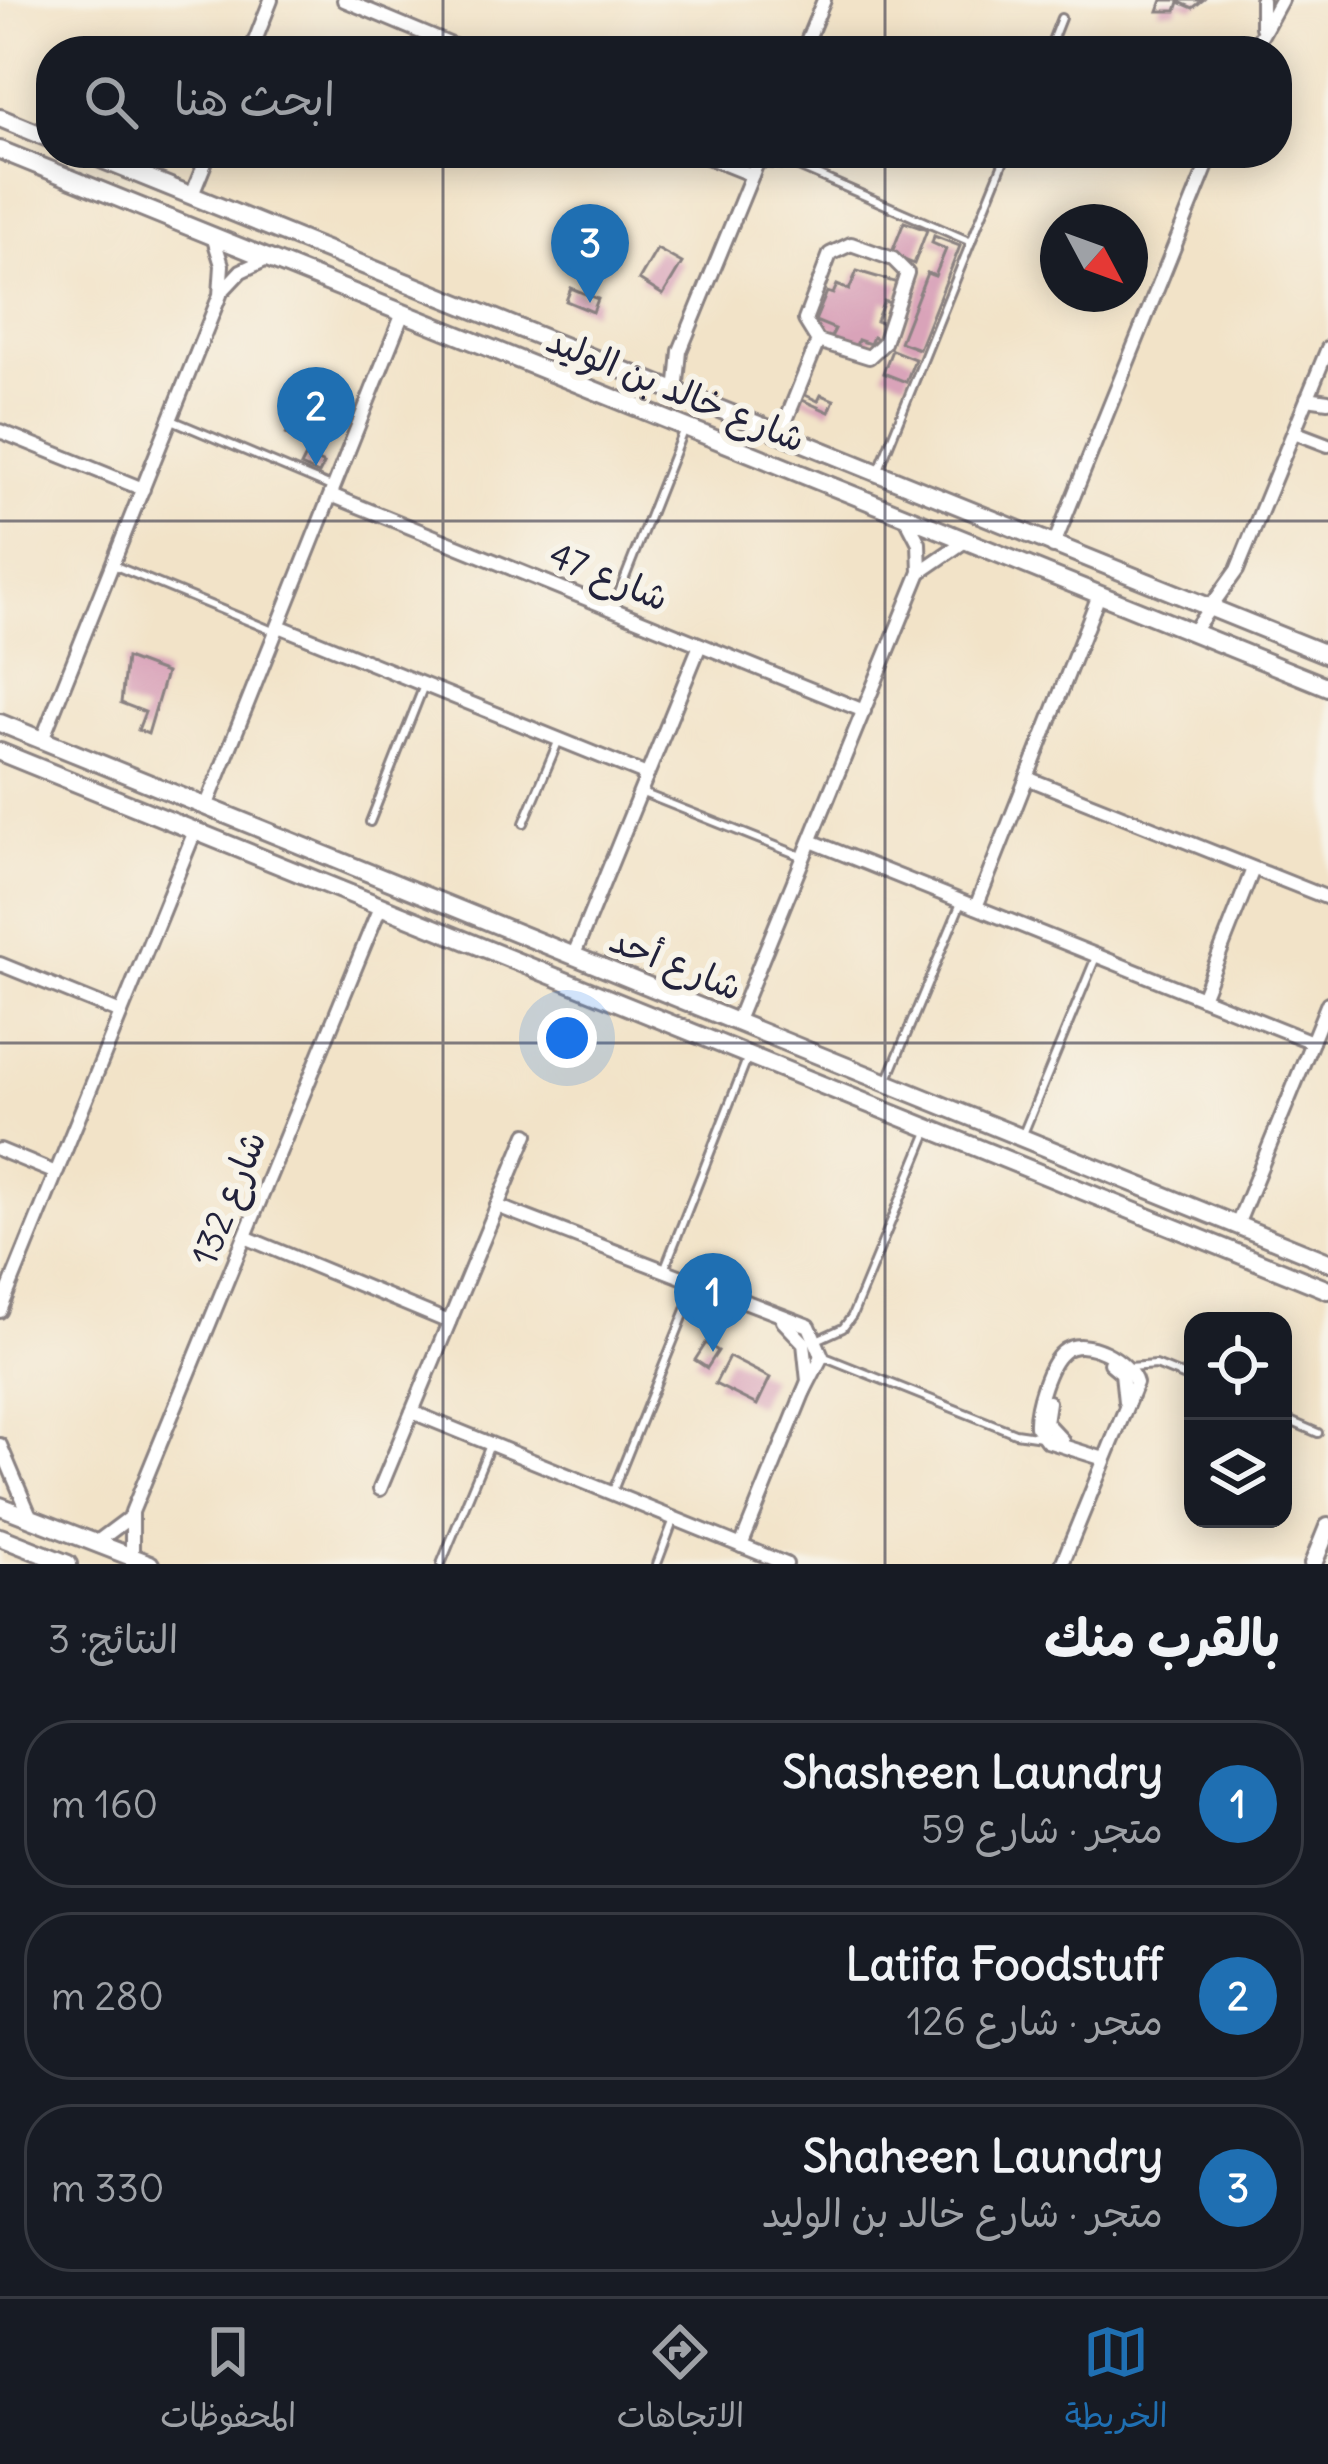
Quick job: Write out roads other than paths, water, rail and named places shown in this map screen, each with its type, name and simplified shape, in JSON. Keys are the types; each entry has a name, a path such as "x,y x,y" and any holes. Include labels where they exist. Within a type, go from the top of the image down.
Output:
{"main road":[{"path":"0,118 36,133"},
{"name":"شارع خالد بن الوليد","path":"0,150 36,165"},
{"name":"شارع خالد بن الوليد","path":"45,168 1328,687"},
{"name":"شارع خالد بن الوليد","path":"124,168 1328,656"},
{"path":"562,378 576,368 573,351"},
{"path":"599,393 597,376 611,366"},
{"name":"شارع أحد","path":"0,723 1322,1259"},
{"name":"شارع أحد","path":"0,752 1328,1290"},
{"path":"218,841 215,828 229,816"},
{"path":"636,1010 646,1002 643,985"},
{"path":"938,1132 955,1110"},
{"path":"1305,1281 1322,1259"},
{"path":"0,1506 150,1564"},
{"path":"1313,1564 1328,1527"},
{"path":"0,1537 25,1556 68,1564"}],"street":[{"path":"256,36 271,0"},
{"path":"344,0 430,36"},
{"path":"809,36 824,0"},
{"path":"1262,0 1262,28"},
{"path":"1259,36 1281,0"},
{"path":"192,195 203,168"},
{"path":"676,393 680,351 754,168"},
{"path":"1053,547 1205,168"},
{"path":"42,740 220,295 222,266 213,236"},
{"path":"859,245 904,267 906,287 876,354 862,357 818,341 807,328 806,311 836,249 859,245"},
{"path":"220,295 241,272 269,258"},
{"path":"206,808 403,313"},
{"path":"780,435 818,341"},
{"path":"1192,633 1238,570 1328,348"},
{"path":"652,383 680,351"},
{"path":"1307,398 1328,401"},
{"path":"0,431 143,488"},
{"path":"1294,432 1328,445"},
{"name":"شارع 47","path":"333,492 864,711"},
{"path":"736,1023 920,572 920,543 906,517"},
{"path":"920,572 940,553 965,541"},
{"path":"969,904 1027,778 1100,595"},
{"path":"278,629 647,775"},
{"path":"573,957 700,645"},
{"path":"1027,778 1327,898"},
{"path":"0,1311 195,831"},
{"path":"811,841 1312,1042"},
{"path":"1202,998 1253,869"},
{"name":"شارع 132","path":"97,1543 119,1530 133,1512 380,907"},
{"path":"0,964 121,1013"},
{"path":"1238,1225 1328,1003"},
{"path":"380,1489 527,1134"},
{"path":"0,1150 56,1173"},
{"path":"497,1206 777,1317 802,1322 819,1339 822,1356 741,1546"},
{"path":"245,1237 449,1322"},
{"path":"777,1317 797,1333 808,1355 803,1393"},
{"path":"1100,1355 1117,1366 1126,1383 1122,1418"},
{"path":"1062,1564 1136,1383 1129,1366 1100,1355 1069,1359 1035,1419 1042,1437 1104,1459"},
{"path":"1050,1387 1046,1422 1073,1447"},
{"path":"412,1412 786,1564"},
{"path":"0,1445 31,1518"},
{"name":"شارع 132","path":"132,1556 133,1512"}],"lane":[{"path":"1054,36 1061,18"},
{"path":"801,168 970,242"},
{"path":"877,475 1000,168"},
{"path":"170,419 333,492"},
{"path":"612,610 684,428"},
{"path":"112,565 278,629"},
{"path":"370,822 424,685"},
{"path":"524,823 560,739"},
{"path":"640,792 804,857"},
{"path":"887,1083 969,904"},
{"path":"1022,1137 1096,955"},
{"path":"1312,1042 1328,1048"},
{"path":"663,1272 748,1055"},
{"path":"819,1339 843,1328 852,1316 938,1132"},
{"path":"612,1493 696,1285"},
{"path":"822,1356 1016,1432 1042,1437"},
{"path":"1129,1366 1156,1365 1184,1376"},
{"path":"1288,1420 1318,1432"},
{"path":"441,1564 490,1444"},
{"path":"657,1564 674,1519"}],"place":[{"name":"Shaheen Laundry","path":"590,303"},
{"name":"Latifa Foodstuff","path":"316,466"},
{"name":"Shasheen Laundry","path":"713,1352"}]}
